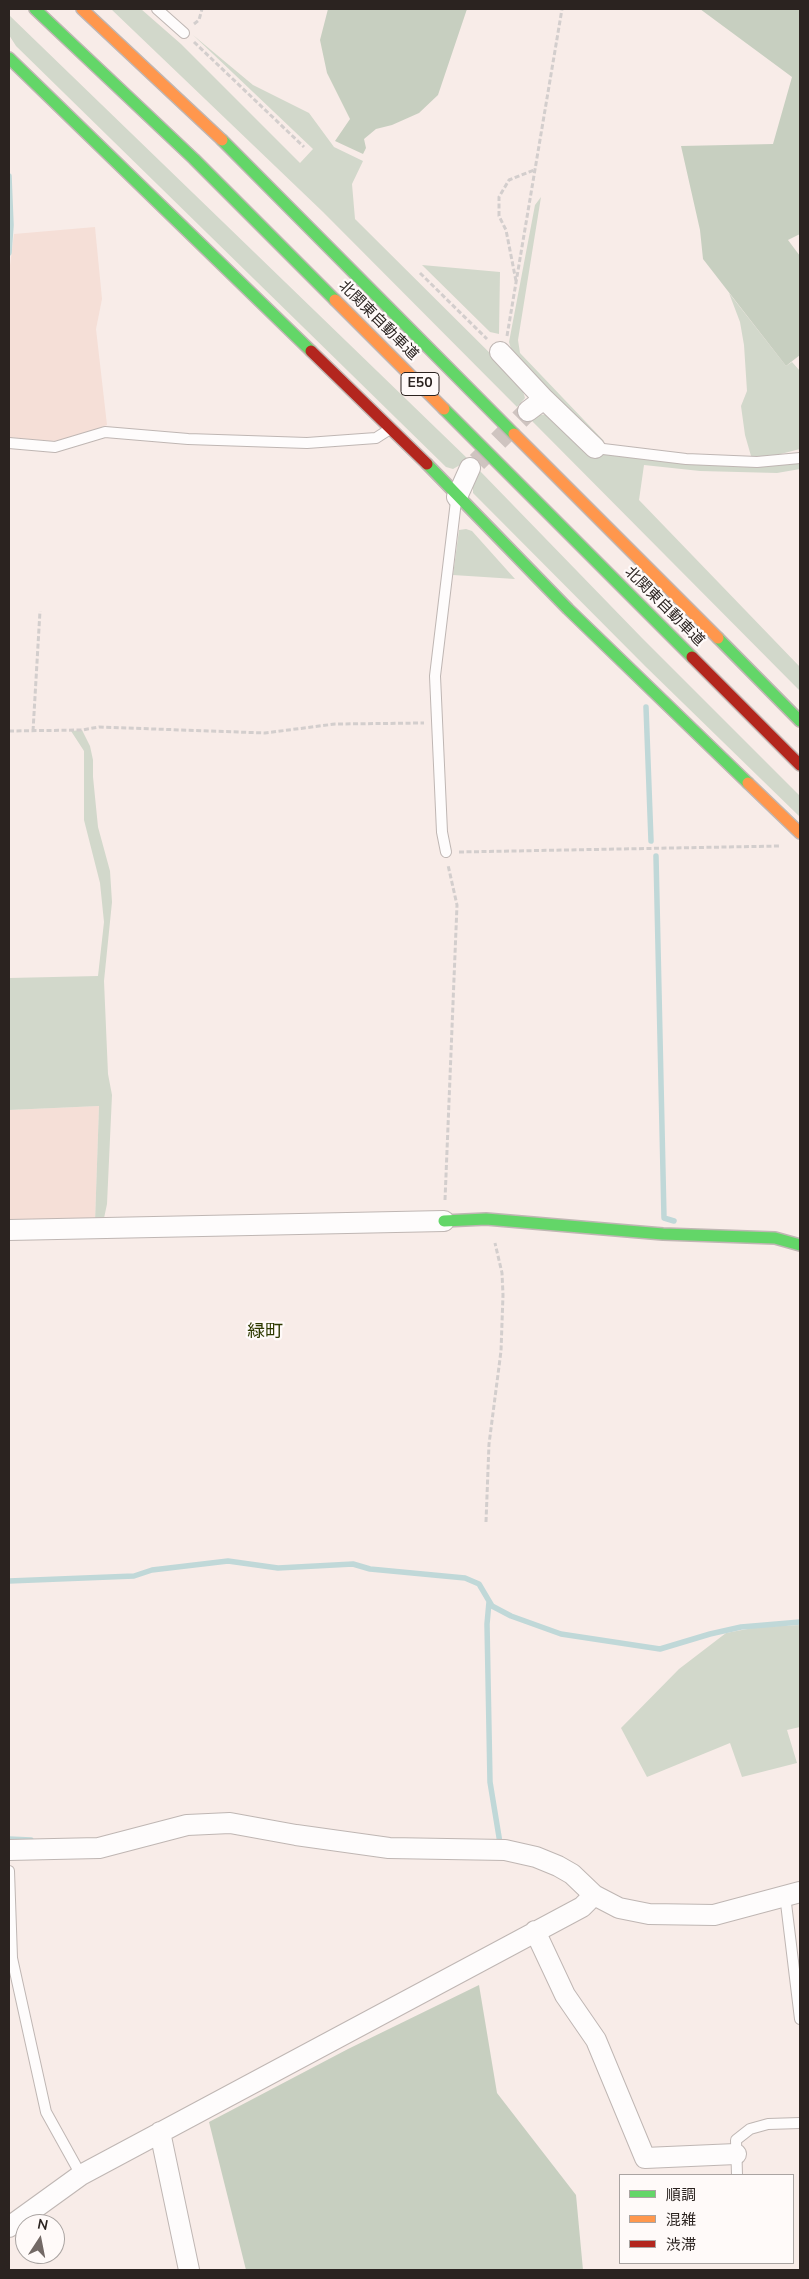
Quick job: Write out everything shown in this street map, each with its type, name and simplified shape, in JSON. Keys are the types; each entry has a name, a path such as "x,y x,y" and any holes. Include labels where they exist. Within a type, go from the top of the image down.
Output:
{"main road":[{"name":"北関東自動車道","path":"35,9 194,159 800,765"},
{"name":"北関東自動車道","path":"82,9 215,134 800,722"},
{"path":"9,58 390,428 568,610 800,833"},
{"path":"444,1221 486,1219 654,1233 775,1238 800,1245"}],"street":[{"path":"500,352 536,405 595,448"},
{"path":"457,497 470,468"},
{"path":"9,1230 444,1221"},
{"path":"9,1850 99,1848 187,1824 230,1823 296,1835 389,1848 505,1850 536,1857 558,1866 572,1874 594,1895 619,1908 673,1916 714,1916 793,1893"},
{"path":"9,2227 81,2175 582,1907 594,1895"},
{"path":"535,1931 565,1996 596,2040 645,2158 736,2154"},
{"path":"160,2132 189,2270"}],"lane":[{"path":"156,9 184,33"},
{"path":"9,442 55,447 105,432 188,439 307,443 376,438 390,428"},
{"path":"595,448 686,459 756,462 800,458"},
{"path":"446,852 442,832 436,663 457,497"},
{"path":"9,1871 12,1958 46,2112 81,2175"},
{"path":"793,1893 800,2019"},
{"path":"737,2174 736,2140 750,2129 768,2124 800,2123"}],"path":[{"path":"420,273 500,352 509,333 562,9"},
{"path":"184,33 304,147"},
{"path":"516,284 506,230 499,216 499,197 509,180 535,170"},
{"path":"33,731 40,611"},
{"path":"9,731 82,730 99,727 264,733 336,724 437,723"},
{"path":"444,1221 457,905 446,852 783,845"},
{"path":"486,1219 497,1247 503,1295 501,1351 489,1444 486,1522"}],"shaded area":[{"path":"111,9 141,9 181,44 300,163 313,149 193,35 253,85 309,113 334,147 363,161 352,184 355,219 521,384 525,398 517,407 323,212"},
{"path":"9,15 469,460 453,469 446,467 16,46 9,35"},
{"path":"541,197 518,340 520,353 604,441 597,441 513,356 509,342 535,205"},
{"path":"95,227 102,299 96,329 107,425 66,440 49,441 9,437 9,273 14,234"},
{"path":"422,265 500,272 499,334 490,332"},
{"path":"729,293 786,366 792,362 800,371 800,449 773,456 751,456 745,435 741,406 747,391 744,345 740,322"},
{"path":"550,414 598,454 686,462 775,466 800,462 800,469 777,473 700,471 644,465 639,500 800,667 800,691 532,421 538,415"},
{"path":"480,471 642,638 800,796 800,817 645,666 473,493 473,476"},
{"path":"466,529 472,531 515,579 453,575 459,530"},
{"path":"82,730 90,746 93,760 98,827 110,871 112,902 104,981 108,1074 112,1095 107,1204 103,1223 95,1222 99,1106 9,1110 9,978 98,976 104,922 100,883 84,820 84,751 71,731"},
{"path":"99,1106 95,1222 9,1221 9,1110"},
{"path":"800,1625 800,1727 787,1730 797,1763 742,1777 730,1743 647,1777 621,1728 679,1669 726,1633 758,1627"}],"green space":[{"path":"328,9 467,9 438,95 419,113 392,125 376,129 364,139 366,148 363,154 335,141 350,119 327,73 320,40"},
{"path":"700,9 800,9 800,234 788,240 800,256 800,355 786,366 703,259 700,230 681,146 773,144 792,77"},
{"path":"479,1985 497,2093 576,2195 583,2270 246,2270 209,2122 348,2049"}],"waterway":[{"path":"9,176 11,225 9,253"},
{"path":"646,707 651,841"},
{"path":"656,856 664,1218 674,1221"},
{"path":"9,1581 134,1576 152,1570 228,1561 278,1568 353,1564 370,1569 465,1578 479,1584 492,1606 511,1616 561,1634 660,1649 741,1627 800,1622"},
{"path":"489,1602 487,1624 490,1782 500,1843 497,1843"},
{"path":"9,1839 31,1840"}],"tunnel":[{"path":"477,462 528,411"}],"traffic: fast":[{"path":"35,9 194,159 335,300"},
{"path":"9,58 311,351"},
{"path":"222,140 514,434"},
{"path":"444,409 692,657"},
{"path":"427,464 568,609 748,783"},
{"path":"718,638 800,721"},
{"path":"444,1221 486,1219 663,1234 775,1238 800,1245"}],"traffic: slow":[{"path":"82,9 222,140"},
{"path":"335,300 444,409"},
{"path":"514,434 718,638"},
{"path":"748,783 800,833"}],"traffic: jam":[{"path":"311,351 427,464"},
{"path":"692,657 800,765"}],"district":[{"name":"緑町","path":"265,1333"}]}
